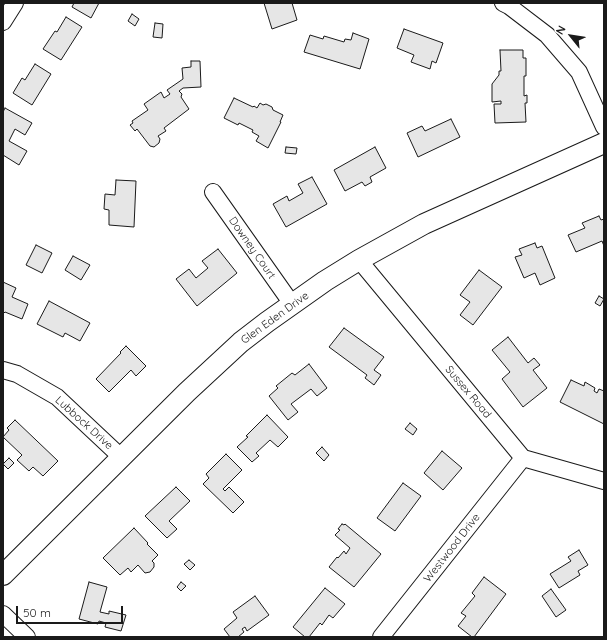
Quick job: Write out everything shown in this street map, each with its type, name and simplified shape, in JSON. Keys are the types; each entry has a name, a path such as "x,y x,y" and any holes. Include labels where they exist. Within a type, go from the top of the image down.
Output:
{"main road":[{"name":"Glen Eden Drive","path":"3,574 187,392 241,342 292,304 359,260 424,224 604,143"}],"street":[{"path":"3,22 15,3"},
{"path":"503,3 547,35 579,72 604,127"},
{"name":"Downey Court","path":"212,192 292,304"},
{"name":"Sussex Road","path":"359,260 523,458"},
{"name":"Lubbock Drive","path":"3,370 17,374 57,397 121,457"},
{"path":"523,458 604,481"},
{"name":"Westwood Drive","path":"381,637 523,458"},
{"path":"3,614 27,637"}],"building":[{"path":"74,3 99,3 91,18 72,7"},
{"path":"264,3 292,3 297,20 272,29"},
{"path":"132,14 139,19 135,26 128,21"},
{"path":"66,17 82,27 61,60 43,49 55,31 57,32"},
{"path":"155,23 163,24 162,38 153,37"},
{"path":"404,29 443,43 436,63 432,61 430,69 411,62 414,55 397,48"},
{"path":"353,33 369,39 360,69 304,52 310,35 323,39 324,36 344,42 345,39 351,40"},
{"path":"500,50 523,50 523,58 526,58 524,96 527,95 527,103 525,103 526,122 495,123 494,104 501,104 501,101 492,102 492,84 499,75 499,71 501,71"},
{"path":"191,61 200,61 201,87 183,88 179,91 189,109 164,128 166,131 158,136 160,139 159,143 154,147 150,146 137,129 135,131 130,125 133,123 132,121 148,110 144,104 161,92 164,98 170,94 167,90 183,79 182,68 191,67"},
{"path":"35,64 51,74 32,105 13,93 22,78 25,80"},
{"path":"234,98 257,108 260,103 263,105 266,104 272,107 273,110 283,115 268,148 256,141 259,136 252,132 253,130 224,118"},
{"path":"5,108 32,123 25,135 15,129 9,141 27,151 19,165 3,155 3,112"},
{"path":"451,119 460,137 418,157 407,133 422,126 425,131"},
{"path":"286,147 297,148 296,154 285,153"},
{"path":"375,147 386,168 370,177 372,182 365,186 362,182 345,191 334,170"},
{"path":"312,177 327,204 286,227 273,204 287,196 289,201 303,193 298,184"},
{"path":"116,180 136,181 134,227 109,225 109,210 104,209 105,194 115,195"},
{"path":"599,216 601,220 604,219 604,246 602,241 576,252 568,235 585,228 582,223"},
{"path":"535,243 537,248 542,246 555,278 540,285 535,273 524,278 515,257 522,255 519,249"},
{"path":"36,245 52,253 42,273 26,265"},
{"path":"218,249 237,273 197,306 176,279 189,269 196,278 208,268 202,261"},
{"path":"73,256 90,265 81,280 65,270"},
{"path":"479,270 502,287 473,325 460,315 470,302 460,295"},
{"path":"3,282 16,288 12,297 28,304 22,319 5,312 3,314"},
{"path":"599,296 604,299 600,306 595,303"},
{"path":"49,301 90,323 80,341 65,333 63,337 37,324"},
{"path":"344,328 384,357 374,370 381,375 374,385 365,378 367,375 329,347"},
{"path":"508,337 528,363 534,358 540,365 533,370 547,388 523,407 502,379 510,372 492,350"},
{"path":"126,346 146,366 136,376 131,370 109,392 96,379"},
{"path":"309,364 327,388 317,396 311,389 291,404 298,412 288,420 269,396 278,388 276,386 292,373 295,375"},
{"path":"571,380 584,386 585,382 595,388 594,391 597,393 599,389 604,391 604,424 560,402"},
{"path":"267,415 288,437 278,447 270,440 256,453 259,456 252,462 237,447"},
{"path":"15,420 58,461 43,476 33,467 29,471 17,460 22,455 3,437 9,430 7,428"},
{"path":"410,423 417,429 413,435 405,429"},
{"path":"322,447 329,455 324,461 316,453"},
{"path":"442,451 462,468 443,490 424,473"},
{"path":"226,454 242,470 223,489 225,491 229,487 244,502 233,513 203,484 209,478 206,474"},
{"path":"9,458 14,463 8,469 3,464"},
{"path":"403,483 421,496 395,531 377,518"},
{"path":"176,487 190,501 169,521 177,529 167,538 145,516"},
{"path":"342,524 345,524 381,554 354,587 329,567 337,557 338,558 344,551 346,554 350,548 335,535 340,530 338,529"},
{"path":"134,528 158,555 152,561 154,563 154,567 150,572 145,573 138,565 131,572 128,568 120,575 103,558"},
{"path":"579,550 588,565 578,571 580,575 559,588 550,574 571,561 568,557"},
{"path":"189,560 195,565 190,570 184,564"},
{"path":"484,577 506,594 474,637 472,637 458,626 466,616 461,613 475,596 472,593"},
{"path":"89,582 107,587 100,612 109,614 109,611 126,615 121,631 105,627 106,623 99,621 98,624 79,619"},
{"path":"181,582 186,586 181,591 177,587"},
{"path":"325,588 345,604 333,618 329,615 322,625 320,623 309,637 305,637 293,627"},
{"path":"551,589 566,610 556,617 542,596"},
{"path":"255,596 269,615 247,631 245,627 242,629 244,632 238,637 230,637 224,629 237,618 233,612"}]}
